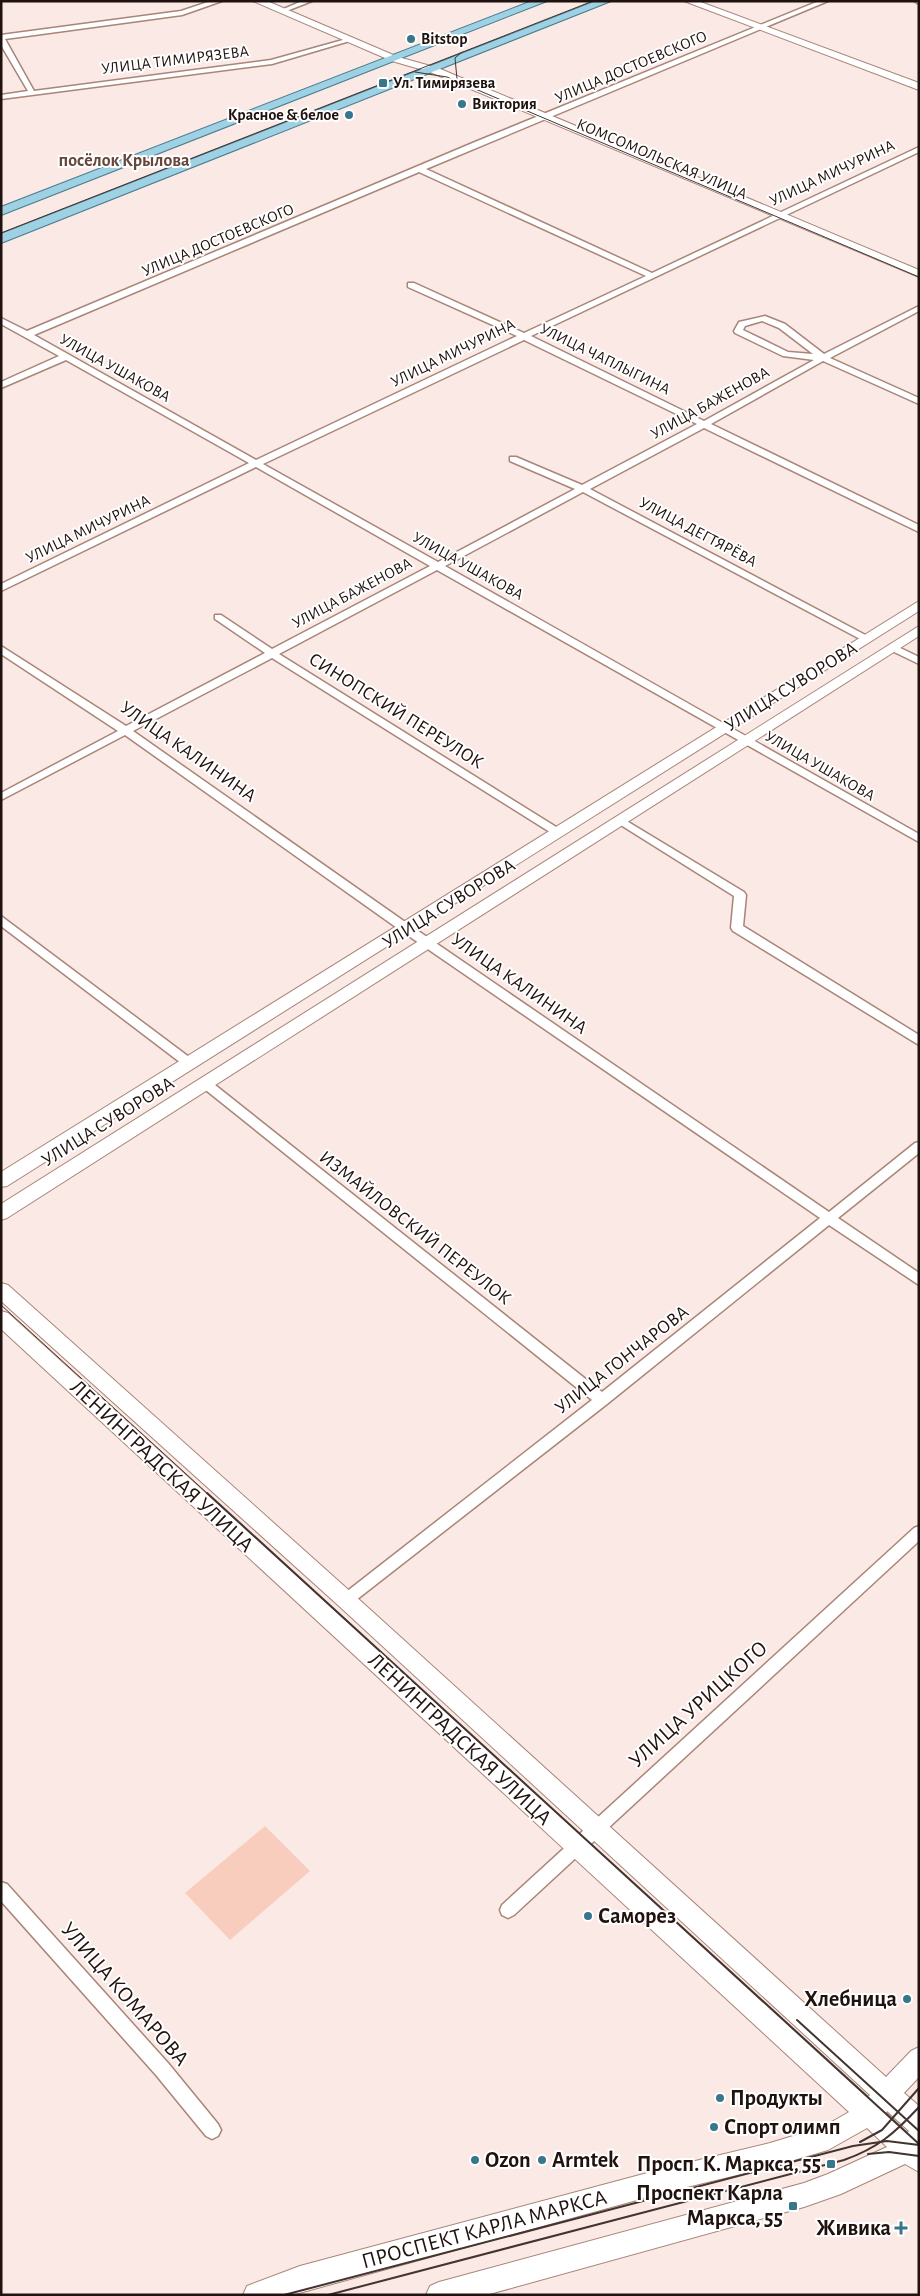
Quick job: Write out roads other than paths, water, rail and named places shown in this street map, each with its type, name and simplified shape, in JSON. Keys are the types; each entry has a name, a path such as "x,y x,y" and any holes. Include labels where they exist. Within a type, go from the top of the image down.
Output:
{"main road":[{"name":"КОМСОМОЛЬСКАЯ УЛИЦА","path":"258,1 395,59 434,70 919,274"},
{"path":"1,211 542,1"},
{"path":"1,239 606,1"},
{"path":"689,1 919,87"},
{"name":"КОМСОМОЛЬСКАЯ УЛИЦА","path":"395,59 421,75 919,284"},
{"name":"УЛИЦА СУВОРОВА","path":"1,1181 919,605"},
{"name":"УЛИЦА СУВОРОВА","path":"1,1213 919,630"},
{"name":"ЛЕНИНГРАДСКАЯ УЛИЦА","path":"1,1290 346,1600 919,2123"},
{"name":"ЛЕНИНГРАДСКАЯ УЛИЦА","path":"1,1318 868,2114 915,2149"},
{"name":"ПРОСПЕКТ КАРЛА МАРКСА","path":"256,2295 300,2279 828,2138 868,2114 919,2059"},
{"path":"439,2295 804,2195 915,2149"}],"street":[{"path":"32,93 1,38 182,13 218,1"},
{"path":"282,11 309,1"},
{"name":"УЛИЦА ДОСТОЕВСКОГО","path":"26,335 825,1"},
{"name":"УЛИЦА ТИМИРЯЗЕВА","path":"1,97 272,62 350,40"},
{"name":"УЛИЦА МИЧУРИНА","path":"1,588 255,464 919,149"},
{"path":"420,169 653,276"},
{"name":"УЛИЦА ЧАПЛЫГИНА","path":"410,285 523,336 919,529"},
{"name":"УЛИЦА БАЖЕНОВА","path":"1,797 436,565 583,489 823,358 919,308"},
{"path":"823,358 786,354 738,332 742,324 762,318 782,326 803,340 823,358 919,401"},
{"name":"УЛИЦА УШАКОВА","path":"1,320 724,727 919,840"},
{"path":"1,385 65,357"},
{"name":"УЛИЦА ДЕГТЯРЁВА","path":"513,459 583,489 866,638"},
{"name":"СИНОПСКИЙ ПЕРЕУЛОК","path":"218,617 270,653 557,832"},
{"path":"892,647 919,661"},
{"name":"УЛИЦА КАЛИНИНА","path":"1,649 126,731 404,927 919,1280"},
{"path":"620,820 740,895 737,928 919,1041"},
{"path":"1,920 190,1063"},
{"name":"ИЗМАЙЛОВСКИЙ ПЕРЕУЛОК","path":"206,1084 602,1400"},
{"name":"УЛИЦА ГОНЧАРОВА","path":"346,1600 602,1400 919,1146"},
{"name":"УЛИЦА УРИЦКОГО","path":"508,1910 919,1532"},
{"name":"УЛИЦА КОМАРОВА","path":"1,1889 162,2069 212,2130"}],"tram line":[{"path":"461,53 593,1"},
{"path":"1,233 461,53"},
{"path":"461,53 455,58 457,79 461,83"},
{"path":"415,72 447,77 461,83"},
{"path":"461,83 919,277"},
{"path":"1,1305 208,1494"},
{"path":"207,1493 892,2119"},
{"path":"797,2020 898,2112"},
{"path":"898,2112 919,2088"},
{"path":"907,2120 919,2107"},
{"path":"892,2119 898,2112"},
{"path":"898,2112 907,2120"},
{"path":"860,2142 882,2130 892,2119"},
{"path":"892,2119 900,2127"},
{"path":"900,2127 907,2120"},
{"path":"907,2120 919,2131"},
{"path":"881,2142 900,2127"},
{"path":"900,2127 919,2144"},
{"path":"284,2295 853,2146 881,2142"},
{"path":"328,2295 844,2160 881,2142"},
{"path":"881,2142 919,2145"},
{"path":"868,2154 889,2152 919,2156"}],"place":[{"name":"Bitstop","path":"411,39"},
{"name":"Ул. Тимирязева","path":"383,83"},
{"name":"Виктория","path":"462,104"},
{"name":"Красное & белое","path":"349,115"},
{"name":"Саморез","path":"588,1916"},
{"name":"Хлебница","path":"907,1999"},
{"name":"Продукты","path":"720,2098"},
{"name":"Спорт олимп","path":"714,2127"},
{"name":"Ozon","path":"475,2160"},
{"name":"Armtek","path":"542,2160"},
{"name":"Просп. К. Маркса, 55","path":"831,2164"},
{"name":"Проспект Карла Маркса, 55","path":"793,2206"},
{"name":"Живика","path":"901,2228"}],"district":[{"name":"посёлок Крылова","path":"124,161"}]}
